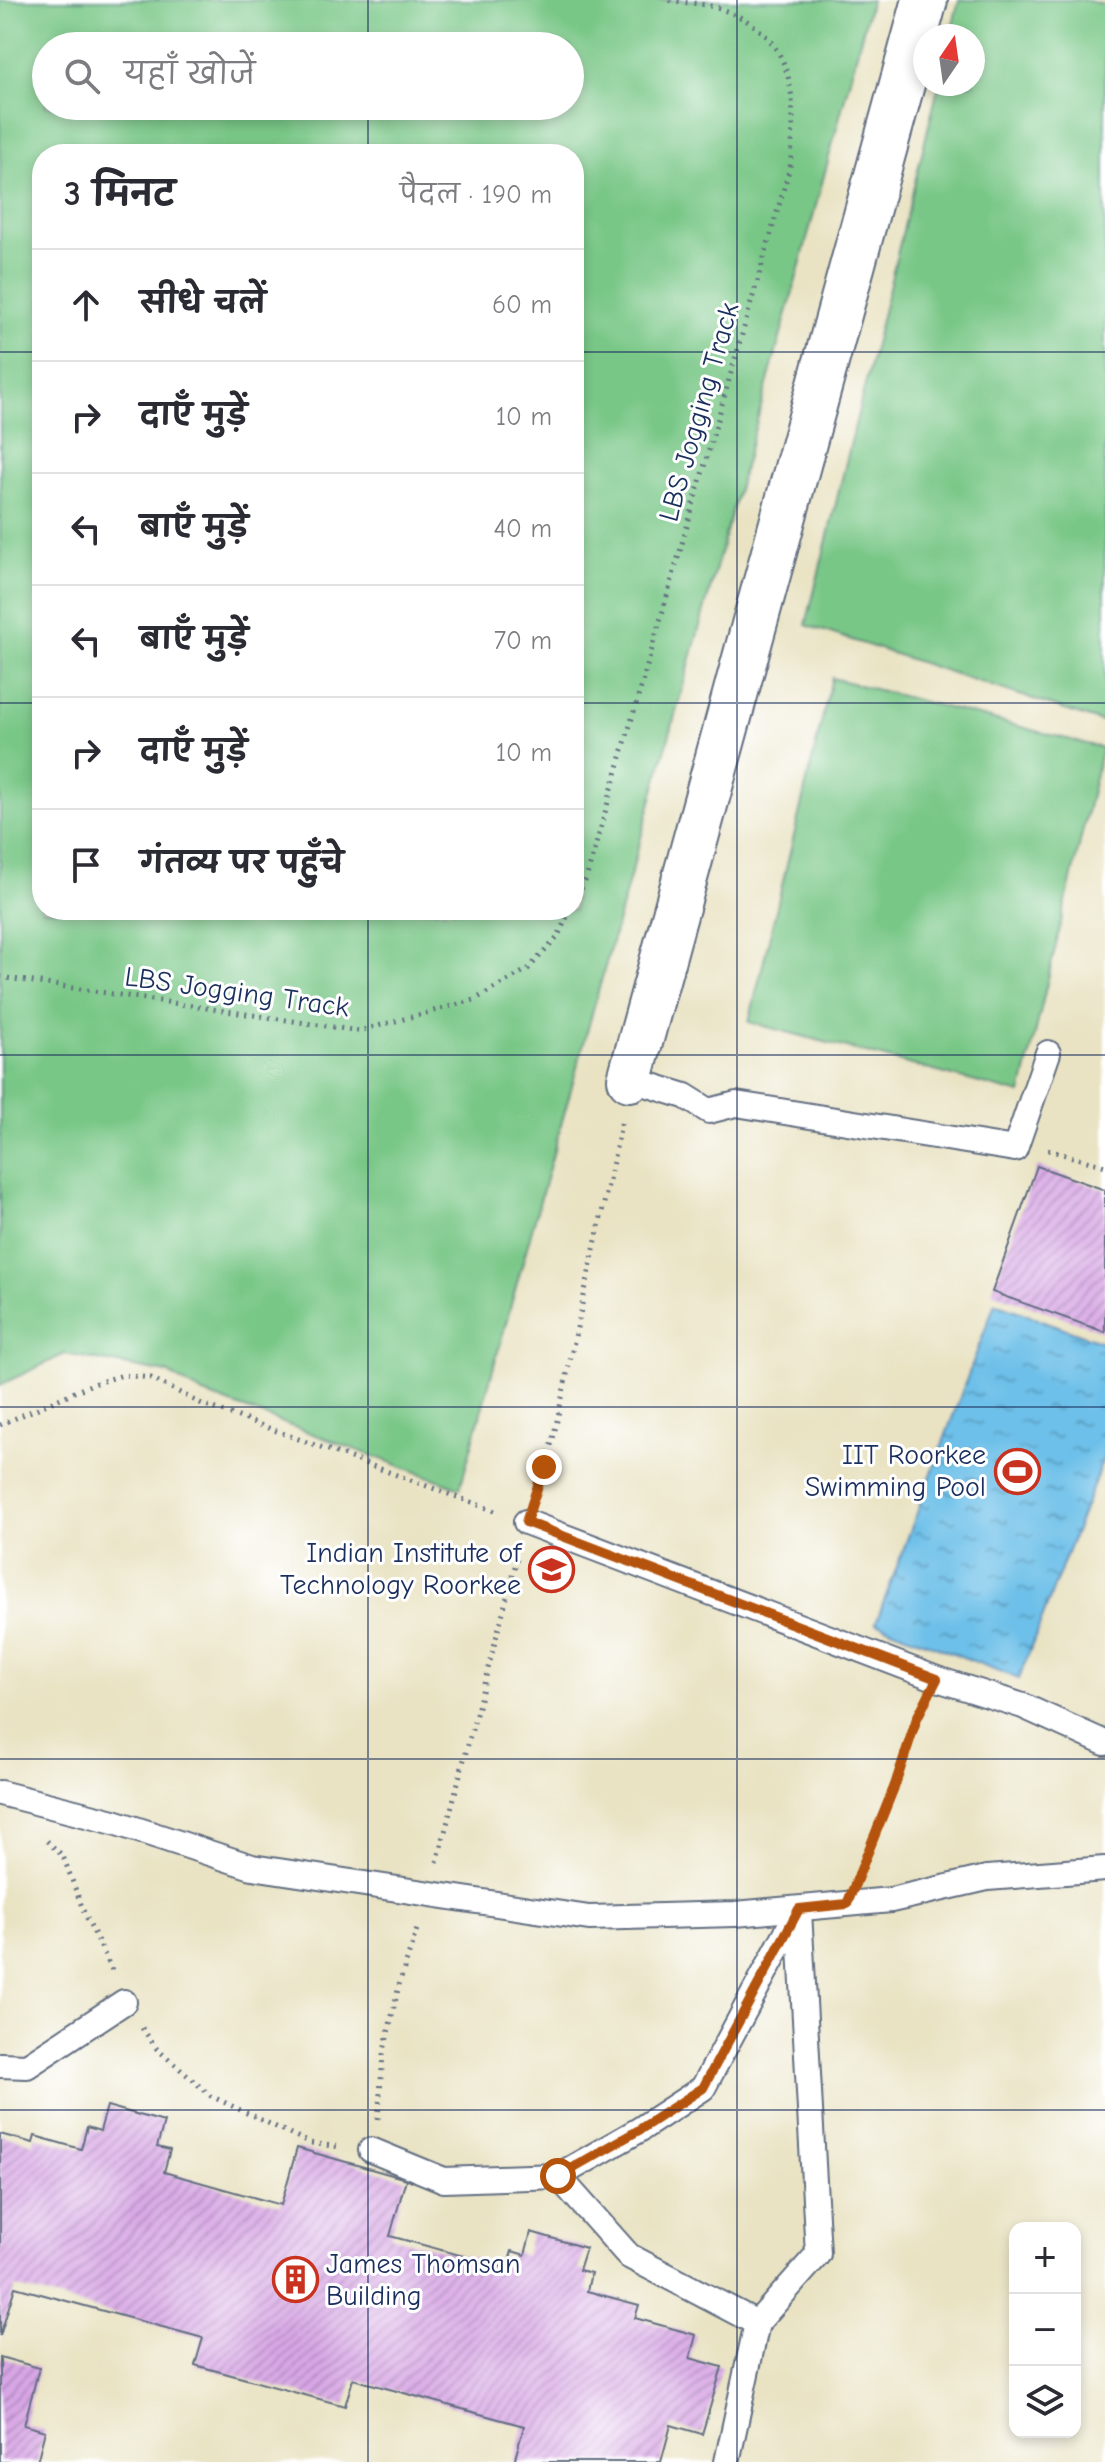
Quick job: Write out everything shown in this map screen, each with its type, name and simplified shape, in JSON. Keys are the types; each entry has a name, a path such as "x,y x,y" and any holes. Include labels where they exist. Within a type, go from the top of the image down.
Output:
{"street":[{"path":"630,1079 925,0"}],"lane":[{"path":"630,1079 685,1096 709,1111 736,1104 1015,1149 1048,1053"},
{"path":"526,1522 937,1679 1023,1706 1105,1743"},
{"path":"0,1793 114,1822 252,1867 589,1918 799,1909 891,1900 987,1878 1105,1869"},
{"path":"371,2150 444,2180 558,2176 639,2130 703,2088 799,1909"},
{"path":"727,2462 757,2323 818,2254 799,1909"},
{"path":"0,2065 27,2066 124,2002"},
{"path":"558,2176 629,2256 757,2323"}],"path":[{"name":"LBS Jogging Track","path":"584,883 790,167 794,130 785,63 773,44 747,20 717,8 666,0"},
{"name":"LBS Jogging Track","path":"0,977 359,1031 474,1000 528,969 557,938 565,920"},
{"path":"0,1425 90,1385 123,1375 151,1378 200,1403 526,1522 553,1439 621,1129"},
{"path":"1015,1149 1044,1149 1105,1166"},
{"path":"847,1904 895,1785 917,1718 937,1679"}],"green space":[{"path":"0,0 871,0 460,1488 204,1394 167,1373 65,1354 0,1385"},
{"path":"959,0 1085,0 1105,5 1105,723 806,625 936,96 985,96 985,24 953,24"},
{"path":"832,678 1102,748 1021,1094 749,1022"}],"water":[{"path":"995,1303 1105,1343 1105,1454 1019,1679 876,1623"}],"building":[{"path":"1037,1166 1105,1190 1105,1332 992,1292"},
{"name":"James Thomsan Building","path":"107,2106 164,2122 157,2147 170,2150 164,2172 281,2205 297,2148 406,2179 390,2236 507,2268 512,2251 525,2255 531,2232 586,2248 579,2270 591,2273 587,2291 639,2305 635,2318 696,2335 690,2358 722,2367 702,2434 671,2425 661,2462 514,2462 524,2426 353,2379 345,2406 195,2365 203,2338 15,2287 0,2336 0,2134 33,2143 35,2136 81,2149 87,2127 100,2131"},
{"path":"0,2357 39,2368 24,2425 45,2431 37,2462 0,2462"}],"place":[{"name":"IIT Roorkee Swimming Pool","path":"1017,1471"},
{"name":"Indian Institute of Technology Roorkee","path":"552,1569"},
{"name":"James Thomsan Building","path":"295,2280"}],"route":[{"path":"544,1467 526,1522 937,1679 917,1718 895,1785 847,1904 799,1909 703,2088 639,2130 558,2176"}]}
